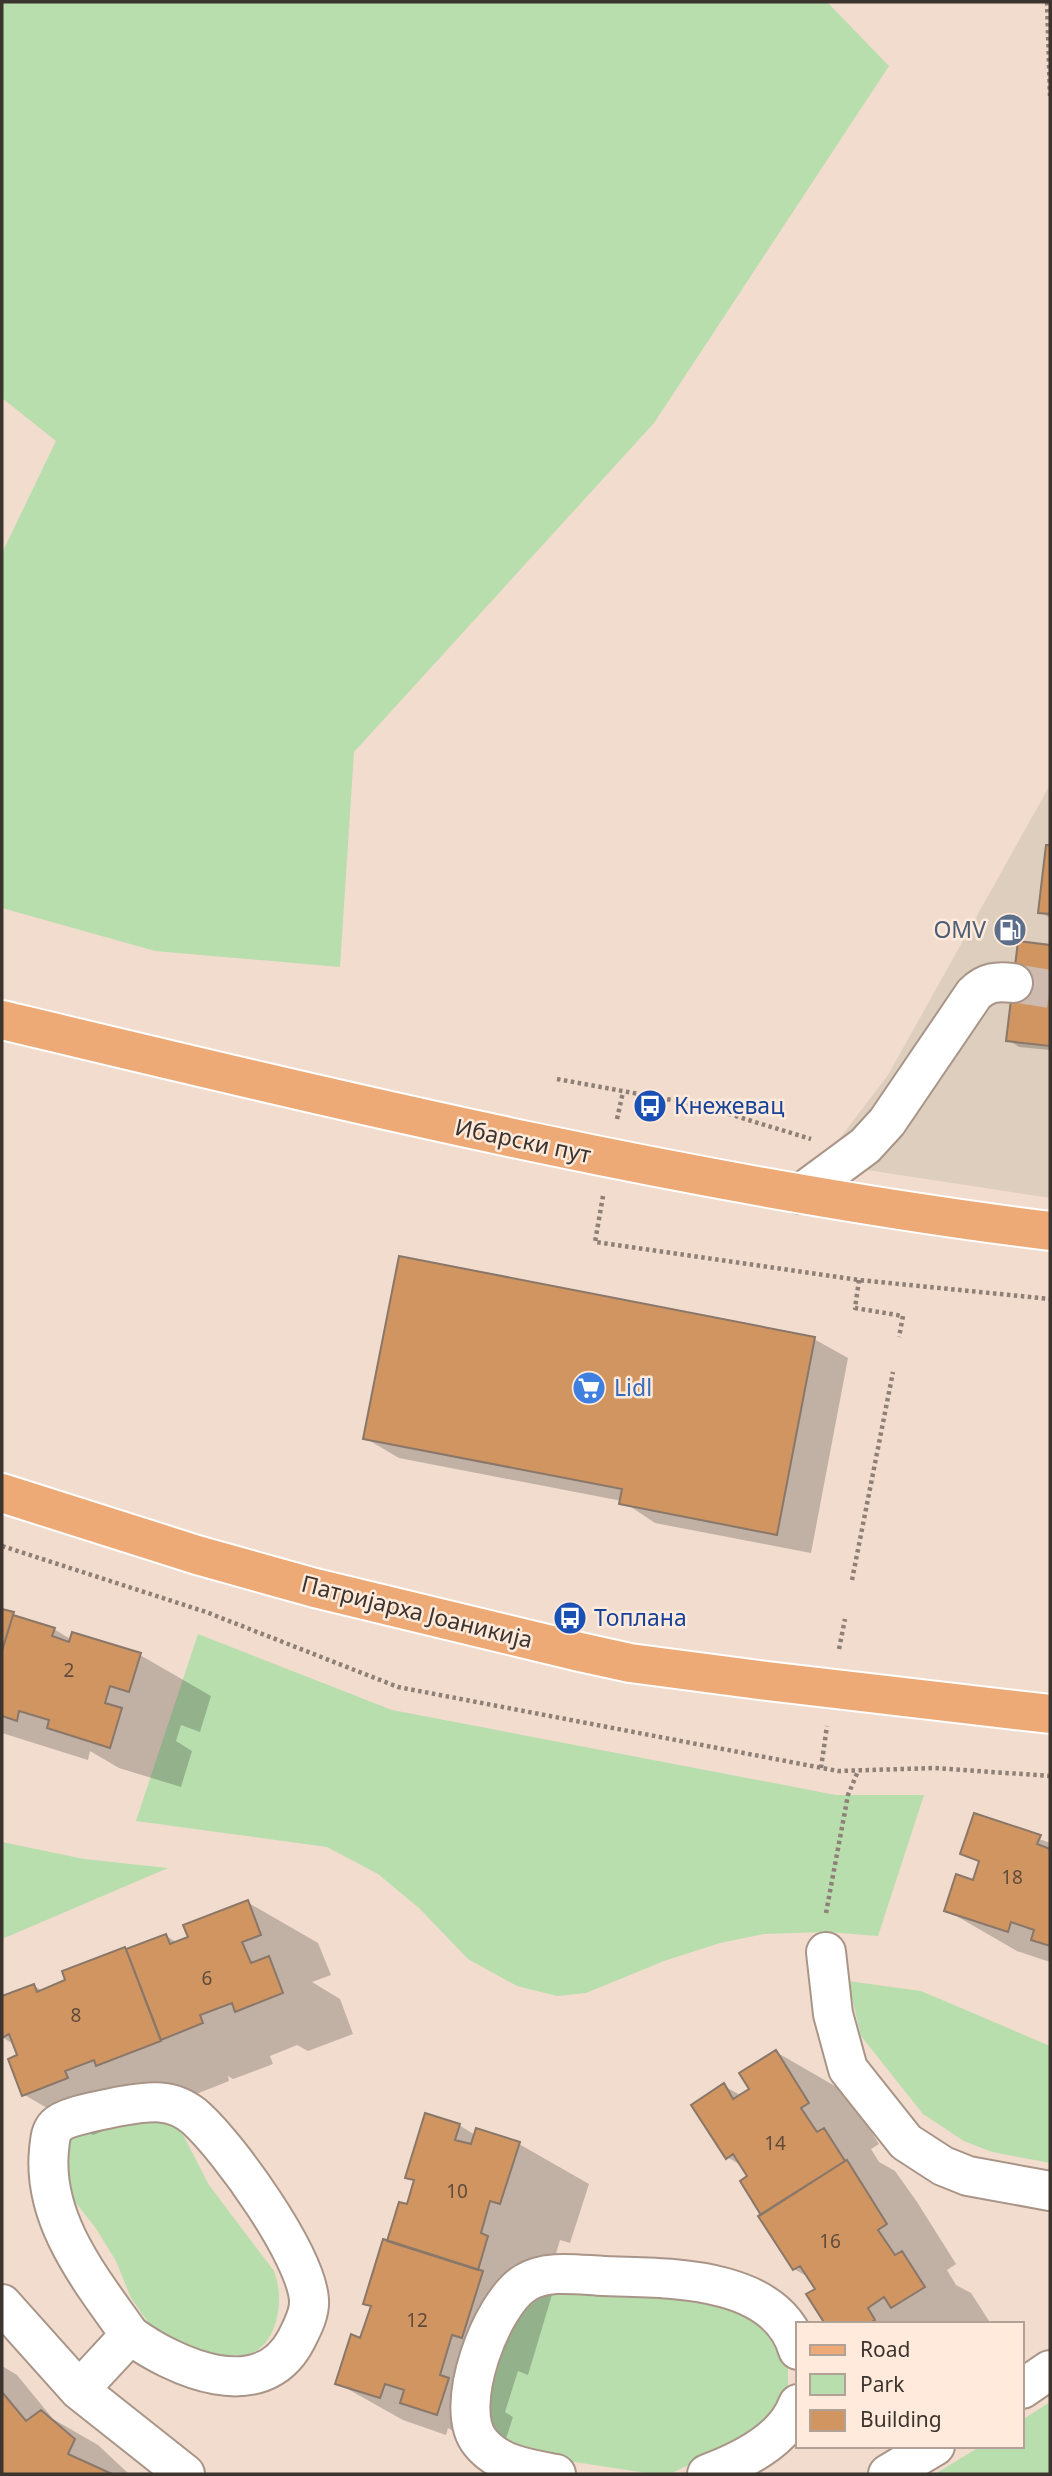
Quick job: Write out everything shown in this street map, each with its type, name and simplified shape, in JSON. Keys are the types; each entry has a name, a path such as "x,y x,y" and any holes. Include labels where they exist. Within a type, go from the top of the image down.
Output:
{"main road":[{"name":"Ибарски пут","path":"2,1020 342,1101 609,1159 800,1194 1050,1231"},
{"name":"Патријарха Јоаникија","path":"2,1493 172,1548 302,1584 592,1655 767,1681 1050,1714"}],"street":[{"path":"800,1194 865,1146 887,1122 974,994 996,981 1013,983"},
{"path":"826,1952 833,2014 848,2069 906,2142 943,2166 968,2176 1050,2191"},
{"path":"159,2100 190,2113 233,2163 272,2217 300,2267 310,2302 304,2324 293,2346 267,2371 250,2374 197,2372 158,2355 130,2335 67,2241 48,2176 50,2137 61,2122 100,2110 159,2100"},
{"path":"556,2474 501,2461 478,2441 472,2423 471,2392 492,2322 525,2283 549,2275 682,2278 742,2293 773,2310 796,2343"},
{"path":"2,2304 79,2390 185,2474"},
{"path":"79,2390 130,2335"},
{"path":"1024,2388 1050,2370"},
{"path":"707,2474 738,2463 791,2423 796,2409"},
{"path":"888,2474 932,2448"}],"path":[{"path":"1047,2 1050,96"},
{"path":"557,1079 699,1105 814,1139 847,1135 865,1146"},
{"path":"622,1092 595,1242 859,1280 1050,1299"},
{"path":"859,1280 855,1308 903,1316 900,1336"},
{"path":"852,1580 893,1372"},
{"path":"2,1546 206,1612 398,1687 821,1768 859,1771 935,1768 1050,1776"},
{"path":"837,1661 845,1619"},
{"path":"821,1768 829,1714"},
{"path":"826,1952 826,1900 848,1795 859,1771"}],"shaded area":[{"name":"OMV","path":"1050,785 1050,1198 821,1163 888,1075"}],"green space":[{"path":"2,2 827,2 889,66 654,423 354,752 340,967 155,951 2,908 2,553 56,441 2,398"},
{"path":"198,1634 392,1710 836,1795 924,1795 878,1936 827,1932 764,1934 720,1943 664,1961 586,1993 557,1996 517,1986 468,1959 419,1908 378,1874 327,1847 136,1821"},
{"path":"2,1842 84,1859 168,1868 2,1939"},
{"path":"848,1981 921,1991 1050,2046 1050,2163 992,2152 964,2141 923,2114 861,2036"},
{"path":"154,2116 179,2127 209,2185 274,2271 279,2300 276,2323 264,2344 252,2353 239,2357 207,2354 161,2341 131,2298 116,2261 95,2227 68,2193 67,2136"},
{"path":"698,2289 740,2305 783,2348 788,2367 788,2388 779,2414 754,2433 670,2474 653,2474 542,2457 508,2448 491,2433 486,2394 497,2351 534,2294"},
{"path":"1050,2402 1050,2474 935,2474 978,2448 1024,2448 1024,2419"}],"building":[{"path":"1046,845 1050,845 1050,914 1038,913"},
{"path":"1018,941 1050,945 1050,1046 1006,1041"},
{"name":"Lidl","path":"399,1256 815,1337 777,1535 619,1504 622,1489 363,1439"},
{"path":"2,1609 14,1612 2,1651"},
{"path":"13,1615 55,1628 52,1636 69,1642 72,1632 141,1653 129,1692 110,1686 105,1703 122,1708 110,1748 47,1728 49,1720 19,1711 17,1721 2,1716 2,1651"},
{"path":"974,1813 1041,1835 1037,1844 1050,1849 1050,1946 1031,1940 1034,1930 1011,1922 1008,1932 944,1911 956,1874 973,1880 979,1861 960,1854"},
{"path":"248,1900 261,1935 242,1942 251,1963 269,1956 283,1993 235,2012 232,2003 200,2015 203,2023 161,2040 126,1949 166,1934 170,1944 188,1937 183,1925"},
{"path":"125,1947 161,2041 96,2066 94,2060 65,2071 68,2078 22,2096 8,2059 17,2055 9,2034 2,2038 2,1996 34,1984 37,1992 65,1980 62,1971"},
{"path":"776,2050 809,2103 801,2108 817,2132 824,2128 845,2161 761,2215 740,2181 747,2176 733,2154 726,2159 691,2105 724,2083 733,2099 749,2089 739,2073"},
{"path":"425,2113 460,2124 455,2140 471,2144 476,2128 520,2142 500,2204 490,2201 481,2233 488,2236 478,2270 387,2241 399,2202 407,2204 414,2180 405,2178"},
{"path":"847,2160 887,2224 878,2230 895,2255 902,2251 925,2287 891,2308 884,2297 868,2308 875,2320 872,2322 824,2322 806,2294 815,2289 800,2266 793,2270 758,2216"},
{"path":"383,2239 483,2271 462,2338 452,2335 440,2375 449,2378 437,2415 400,2403 404,2390 385,2384 380,2398 335,2384 351,2334 360,2338 371,2306 363,2304"},
{"path":"2,2392 26,2421 41,2410 75,2439 68,2454 112,2474 2,2474"}],"tunnel":[{"path":"1013,983 1050,989"}],"place":[{"name":"OMV","path":"1010,930"},
{"name":"Кнежевац","path":"650,1106"},
{"name":"Lidl","path":"589,1388"},
{"name":"Топлана","path":"570,1618"}]}
